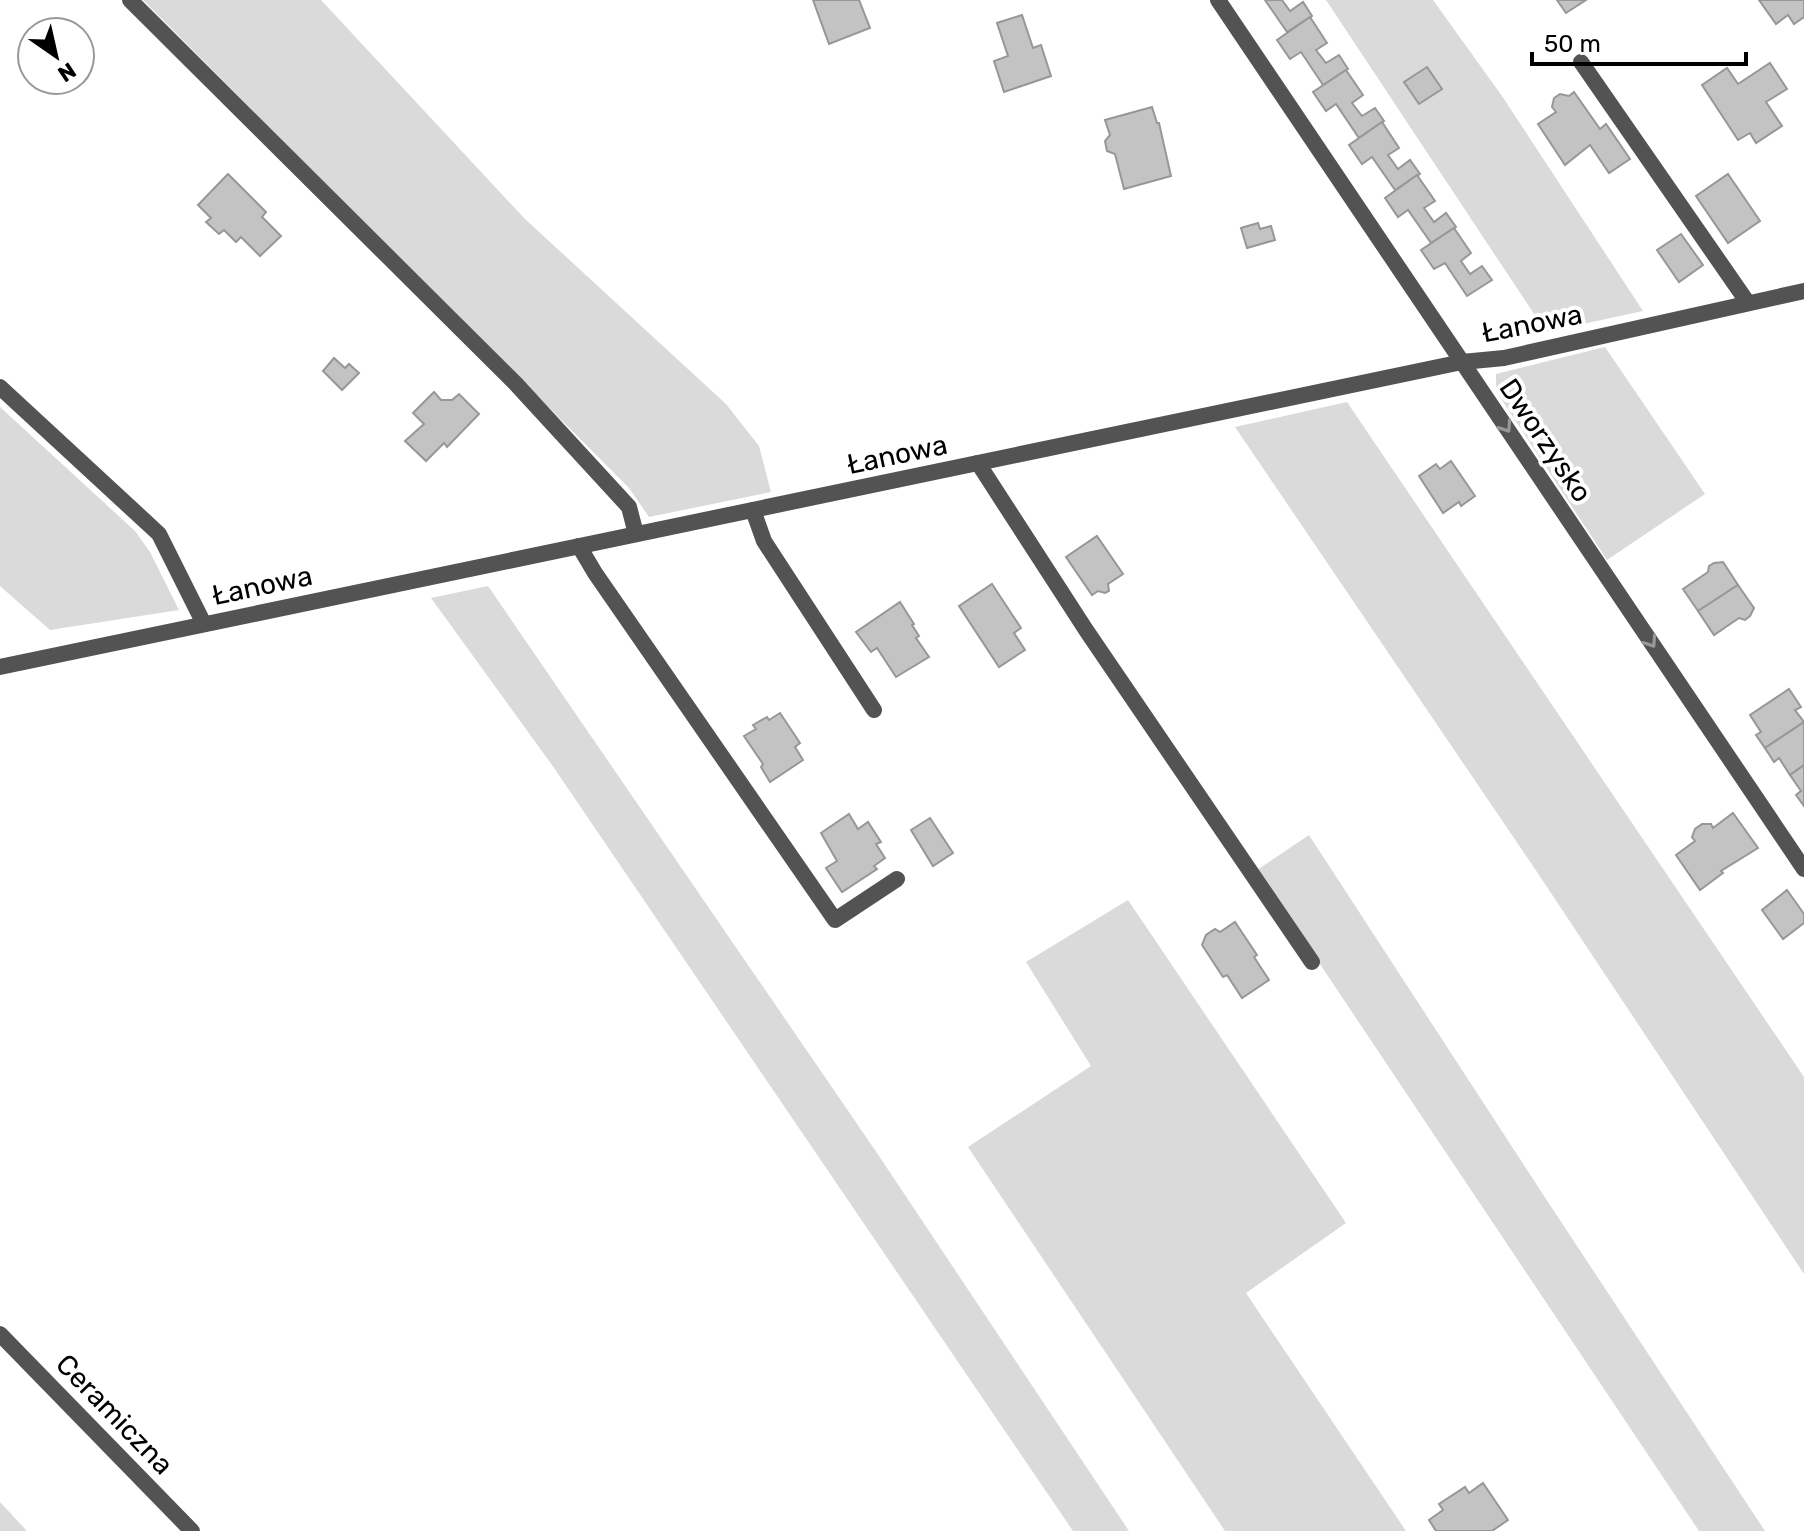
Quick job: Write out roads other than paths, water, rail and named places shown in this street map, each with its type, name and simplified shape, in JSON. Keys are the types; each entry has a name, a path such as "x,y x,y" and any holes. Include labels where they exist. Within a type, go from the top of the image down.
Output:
{"street":[{"path":"130,0 516,384 629,507 636,534"},
{"name":"Dworzysko","path":"1218,0 1804,869"},
{"path":"1581,62 1748,303"},
{"name":"Łanowa","path":"0,667 1462,362 1504,358 1804,291"},
{"path":"0,387 159,534 204,624"},
{"path":"978,463 1086,630 1312,962"},
{"path":"753,510 764,541 874,710"},
{"path":"579,546 835,920 897,879"},
{"name":"Ceramiczna","path":"0,1334 192,1531"}]}
